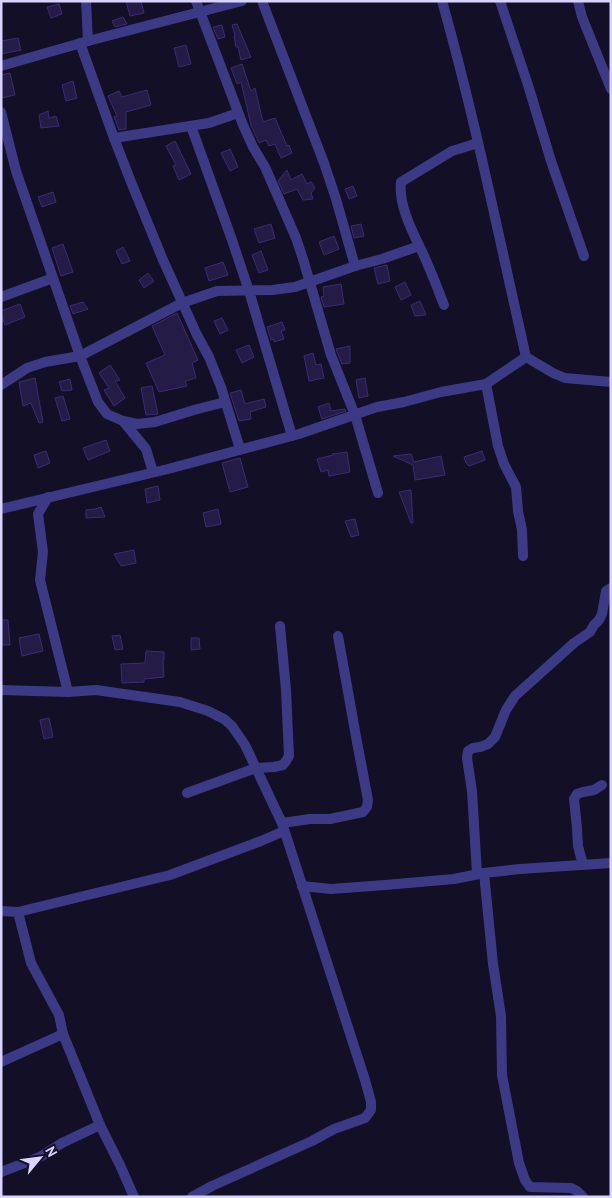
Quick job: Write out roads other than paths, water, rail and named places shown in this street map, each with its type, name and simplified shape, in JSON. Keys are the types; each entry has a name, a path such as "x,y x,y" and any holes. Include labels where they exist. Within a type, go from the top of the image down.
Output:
{"street":[{"path":"86,1 84,42 114,138 163,260 209,357 240,450"},
{"path":"196,1 238,113 253,147 265,168 304,259 332,354 355,415 378,493"},
{"path":"1,66 84,42 242,1"},
{"path":"262,1 324,163 355,266"},
{"path":"442,1 454,42 526,357 565,378 611,382"},
{"path":"500,1 551,161 584,256"},
{"path":"578,1 582,17 611,88"},
{"path":"1,112 16,171 80,356 98,402 107,414 137,424 155,422 225,402"},
{"path":"114,138 209,123 238,113"},
{"path":"191,126 232,240 292,436"},
{"path":"444,305 432,273 418,246 404,208 401,182 452,151 478,144"},
{"path":"1,156 12,152"},
{"path":"1,384 34,365 80,356 182,303 217,291 272,290 294,287 418,246"},
{"path":"1,297 53,278"},
{"path":"1,509 292,436 378,407 440,392 486,384 526,357"},
{"path":"486,384 498,446 516,487 522,530 523,556"},
{"path":"124,421 146,449 153,472"},
{"path":"48,497 38,514 44,552 40,580 68,692"},
{"path":"20,505 38,514"},
{"path":"583,1197 571,1188 530,1187 525,1180 519,1163 502,1075 501,1016 480,874 467,758 468,751 488,744 494,737 506,710 515,696 574,643 590,632 602,614 606,590 611,588"},
{"path":"187,793 256,768 274,768 283,765 286,761 288,756 286,690 280,626"},
{"path":"1,911 18,912 170,875 262,841 283,827 310,819 330,819 363,812 368,800 338,636"},
{"path":"1,690 68,692 96,690 180,702 208,711 224,719 232,726 245,745 283,827 366,1080 371,1102 370,1110 365,1118 334,1128 312,1141 212,1186 192,1197"},
{"path":"583,865 578,846 574,799 577,794 594,790 602,785"},
{"path":"302,886 331,889 376,886 454,879 520,869 611,863"},
{"path":"18,912 31,963 58,1015 63,1034 100,1125 134,1197"},
{"path":"1,1062 63,1034"},
{"path":"1,1172 40,1157 62,1143 100,1125"}]}
